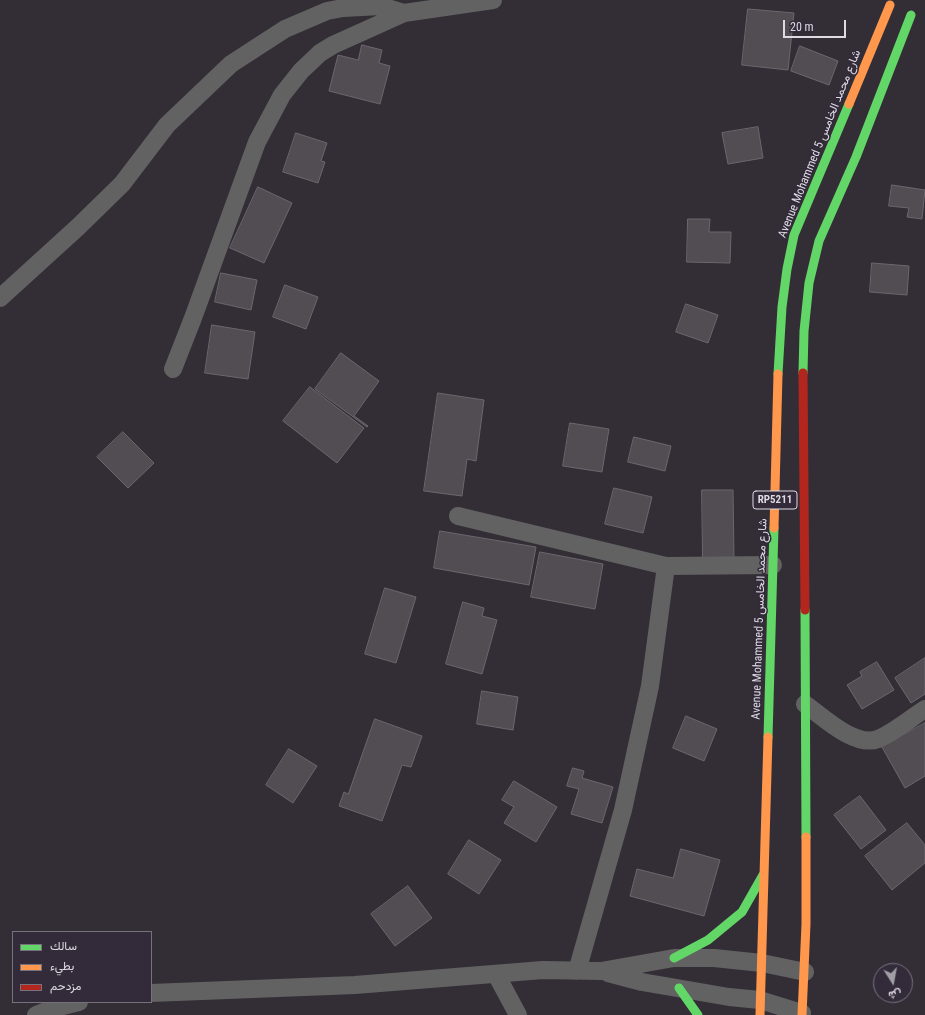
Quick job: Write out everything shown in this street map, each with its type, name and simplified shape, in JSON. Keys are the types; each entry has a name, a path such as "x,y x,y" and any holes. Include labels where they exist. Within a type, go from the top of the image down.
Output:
{"main road":[{"name":"RP5211","path":"802,1014 805,972 804,331 809,283 819,240 856,157 915,15 900,12 888,2"},
{"name":"Avenue Mohammed 5 شارع محمد الخامس","path":"760,1007 774,565 777,395 782,307 787,269 794,235 888,2"},
{"path":"674,958 708,940 742,912 754,893 765,870"},
{"path":"679,988 698,1015"}],"street":[{"path":"172,369 193,318 257,142 282,95 301,71 320,53 333,45 404,13 471,2 493,0"},
{"path":"0,298 78,227 122,184 167,125 231,64 285,30 327,11 354,6 381,6 404,13"},
{"path":"458,516 666,566 774,565"},
{"path":"578,971 625,802 650,686 666,566"},
{"path":"805,704 848,735 868,741 879,739 925,709"},
{"path":"152,993 355,985 543,970 601,971 674,958 714,958 762,963 805,972"},
{"path":"601,971 642,982 729,997 760,1007 802,1014"},
{"path":"496,974 518,1015"},
{"path":"36,1015 51,1009 75,1003"}],"building":[{"path":"748,9 794,13 788,70 742,65"},
{"path":"362,45 382,50 379,63 390,66 380,104 329,91 338,55 358,60"},
{"path":"800,46 838,61 829,85 791,71"},
{"path":"758,127 763,158 728,164 722,133"},
{"path":"296,133 327,143 321,161 325,162 318,183 283,172"},
{"path":"892,185 925,190 922,219 907,217 909,208 889,206"},
{"path":"258,187 292,203 264,263 230,248"},
{"path":"688,219 710,219 709,232 731,232 730,263 687,262"},
{"path":"872,263 909,266 907,295 870,292"},
{"path":"221,273 257,280 251,310 215,302"},
{"path":"285,285 318,297 306,329 273,317"},
{"path":"686,304 718,315 708,343 676,332"},
{"path":"212,325 255,332 248,379 205,373"},
{"path":"341,353 379,381 354,416 368,426 367,427 315,389"},
{"path":"310,387 364,428 337,463 283,421"},
{"path":"438,393 484,400 476,461 467,459 462,496 424,491"},
{"path":"570,423 609,429 602,472 563,466"},
{"path":"123,432 154,463 128,488 97,457"},
{"path":"634,437 671,446 665,471 628,462"},
{"path":"614,488 652,497 643,533 605,524"},
{"path":"702,490 733,490 734,559 703,559"},
{"path":"440,531 536,547 529,585 434,568"},
{"path":"540,552 603,564 595,609 531,597"},
{"path":"385,588 416,597 396,663 365,654"},
{"path":"463,602 484,608 482,616 497,620 482,674 446,664"},
{"path":"925,658 925,694 911,703 895,678"},
{"path":"877,662 894,690 862,709 847,685 862,676 860,672"},
{"path":"482,691 518,697 513,730 477,724"},
{"path":"686,716 717,729 704,761 673,748"},
{"path":"375,719 422,736 411,767 402,765 382,821 339,806 344,792 348,794"},
{"path":"925,723 925,776 905,788 882,747"},
{"path":"289,749 317,766 293,803 266,785"},
{"path":"573,768 584,771 582,778 613,787 602,823 571,814 579,789 567,786"},
{"path":"514,781 557,807 536,842 504,823 514,807 502,800"},
{"path":"860,796 886,830 861,849 834,815"},
{"path":"907,823 925,845 925,863 892,890 865,856"},
{"path":"469,840 501,860 479,894 448,874"},
{"path":"681,849 720,860 704,916 630,896 637,869 673,878"},
{"path":"408,886 432,918 395,946 371,914"}],"traffic: fast":[{"path":"803,373 804,331 809,283 819,241 856,157 911,15"},
{"path":"778,374 782,307 787,269 794,235 849,104"},
{"path":"768,737 774,528"},
{"path":"805,610 806,837"},
{"path":"674,958 708,940 742,912 763,875"},
{"path":"679,988 698,1015"}],"traffic: slow":[{"path":"849,104 890,5"},
{"path":"774,528 778,374"},
{"path":"760,1015 768,737"},
{"path":"802,1015 806,924 806,837"}],"traffic: jam":[{"path":"803,373 805,610"}]}
